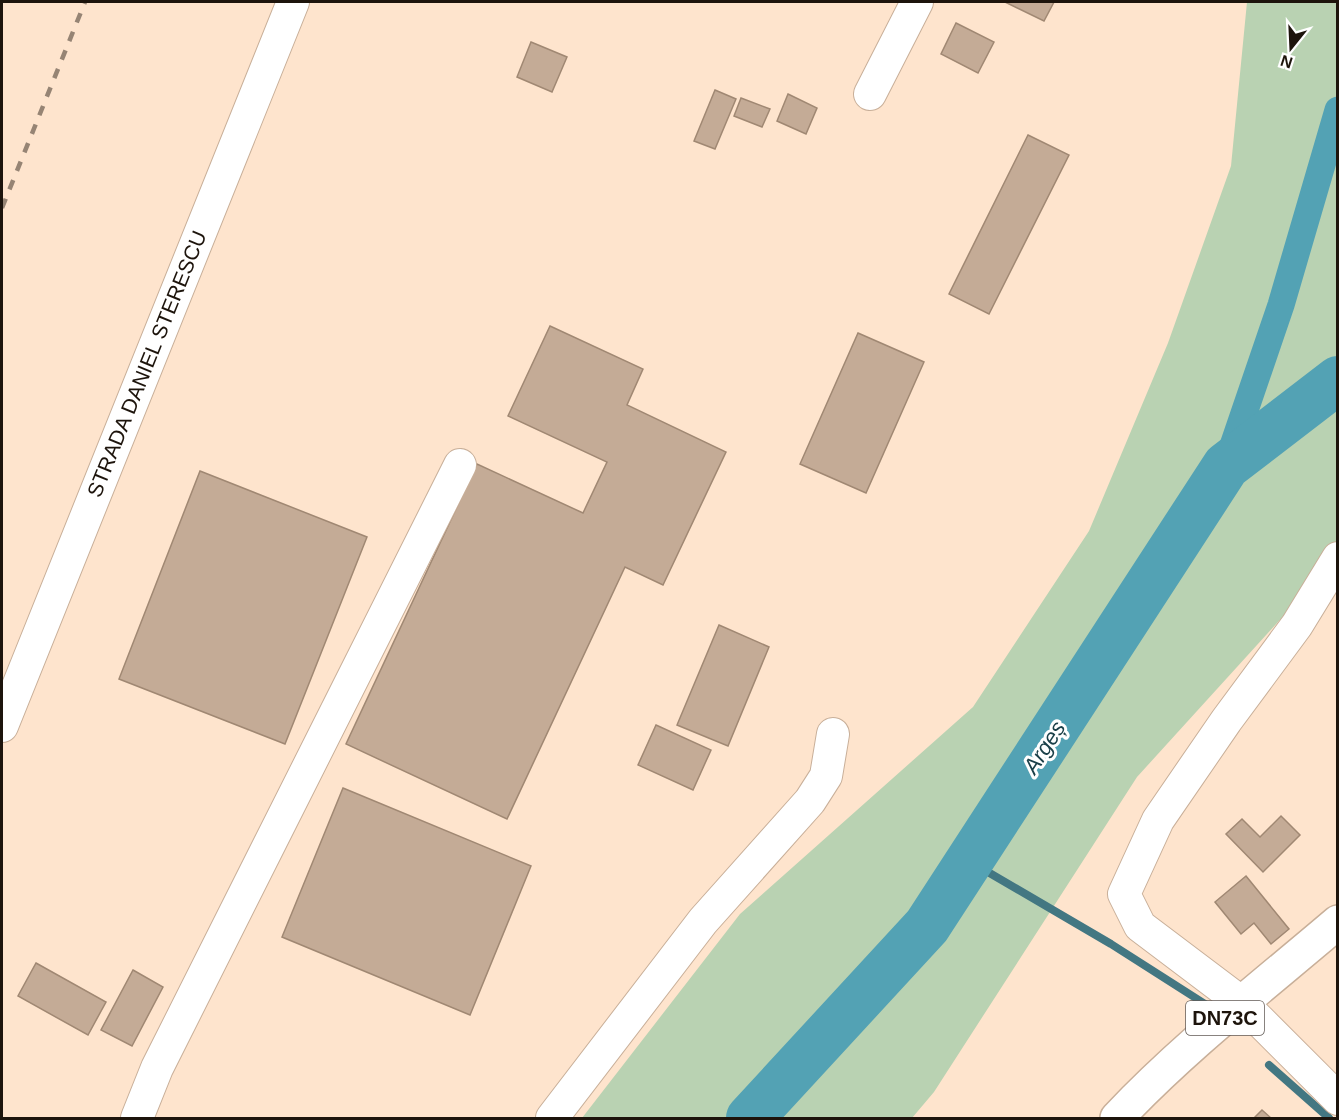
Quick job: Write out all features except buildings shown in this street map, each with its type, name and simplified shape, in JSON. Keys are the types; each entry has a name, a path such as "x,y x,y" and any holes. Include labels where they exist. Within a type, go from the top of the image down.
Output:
{"main road":[{"name":"DN73C","path":"1117,1119 1173,1064 1338,922"}],"street":[{"name":"STRADA DANIEL STERESCU","path":"2,726 293,2"},
{"path":"870,94 917,2"},
{"path":"137,1119 157,1068 460,465"},
{"path":"1338,558 1298,625 1226,721 1158,820 1124,894 1140,926 1242,1003 1338,1099"},
{"path":"552,1119 703,921 810,801 826,776 833,734"}],"green space":[{"path":"1247,2 1337,2 1337,557 1137,777 934,1092 912,1118 582,1118 740,914 973,707 1089,531 1168,343 1231,166"}],"waterway":[{"path":"1226,466 1281,305 1338,110"},
{"name":"Argeș","path":"750,1118 927,926 1226,466 1338,380"},
{"path":"969,861 1111,944 1216,1011"},
{"path":"1269,1065 1329,1118"}],"railway":[{"path":"2,208 85,2"}]}
